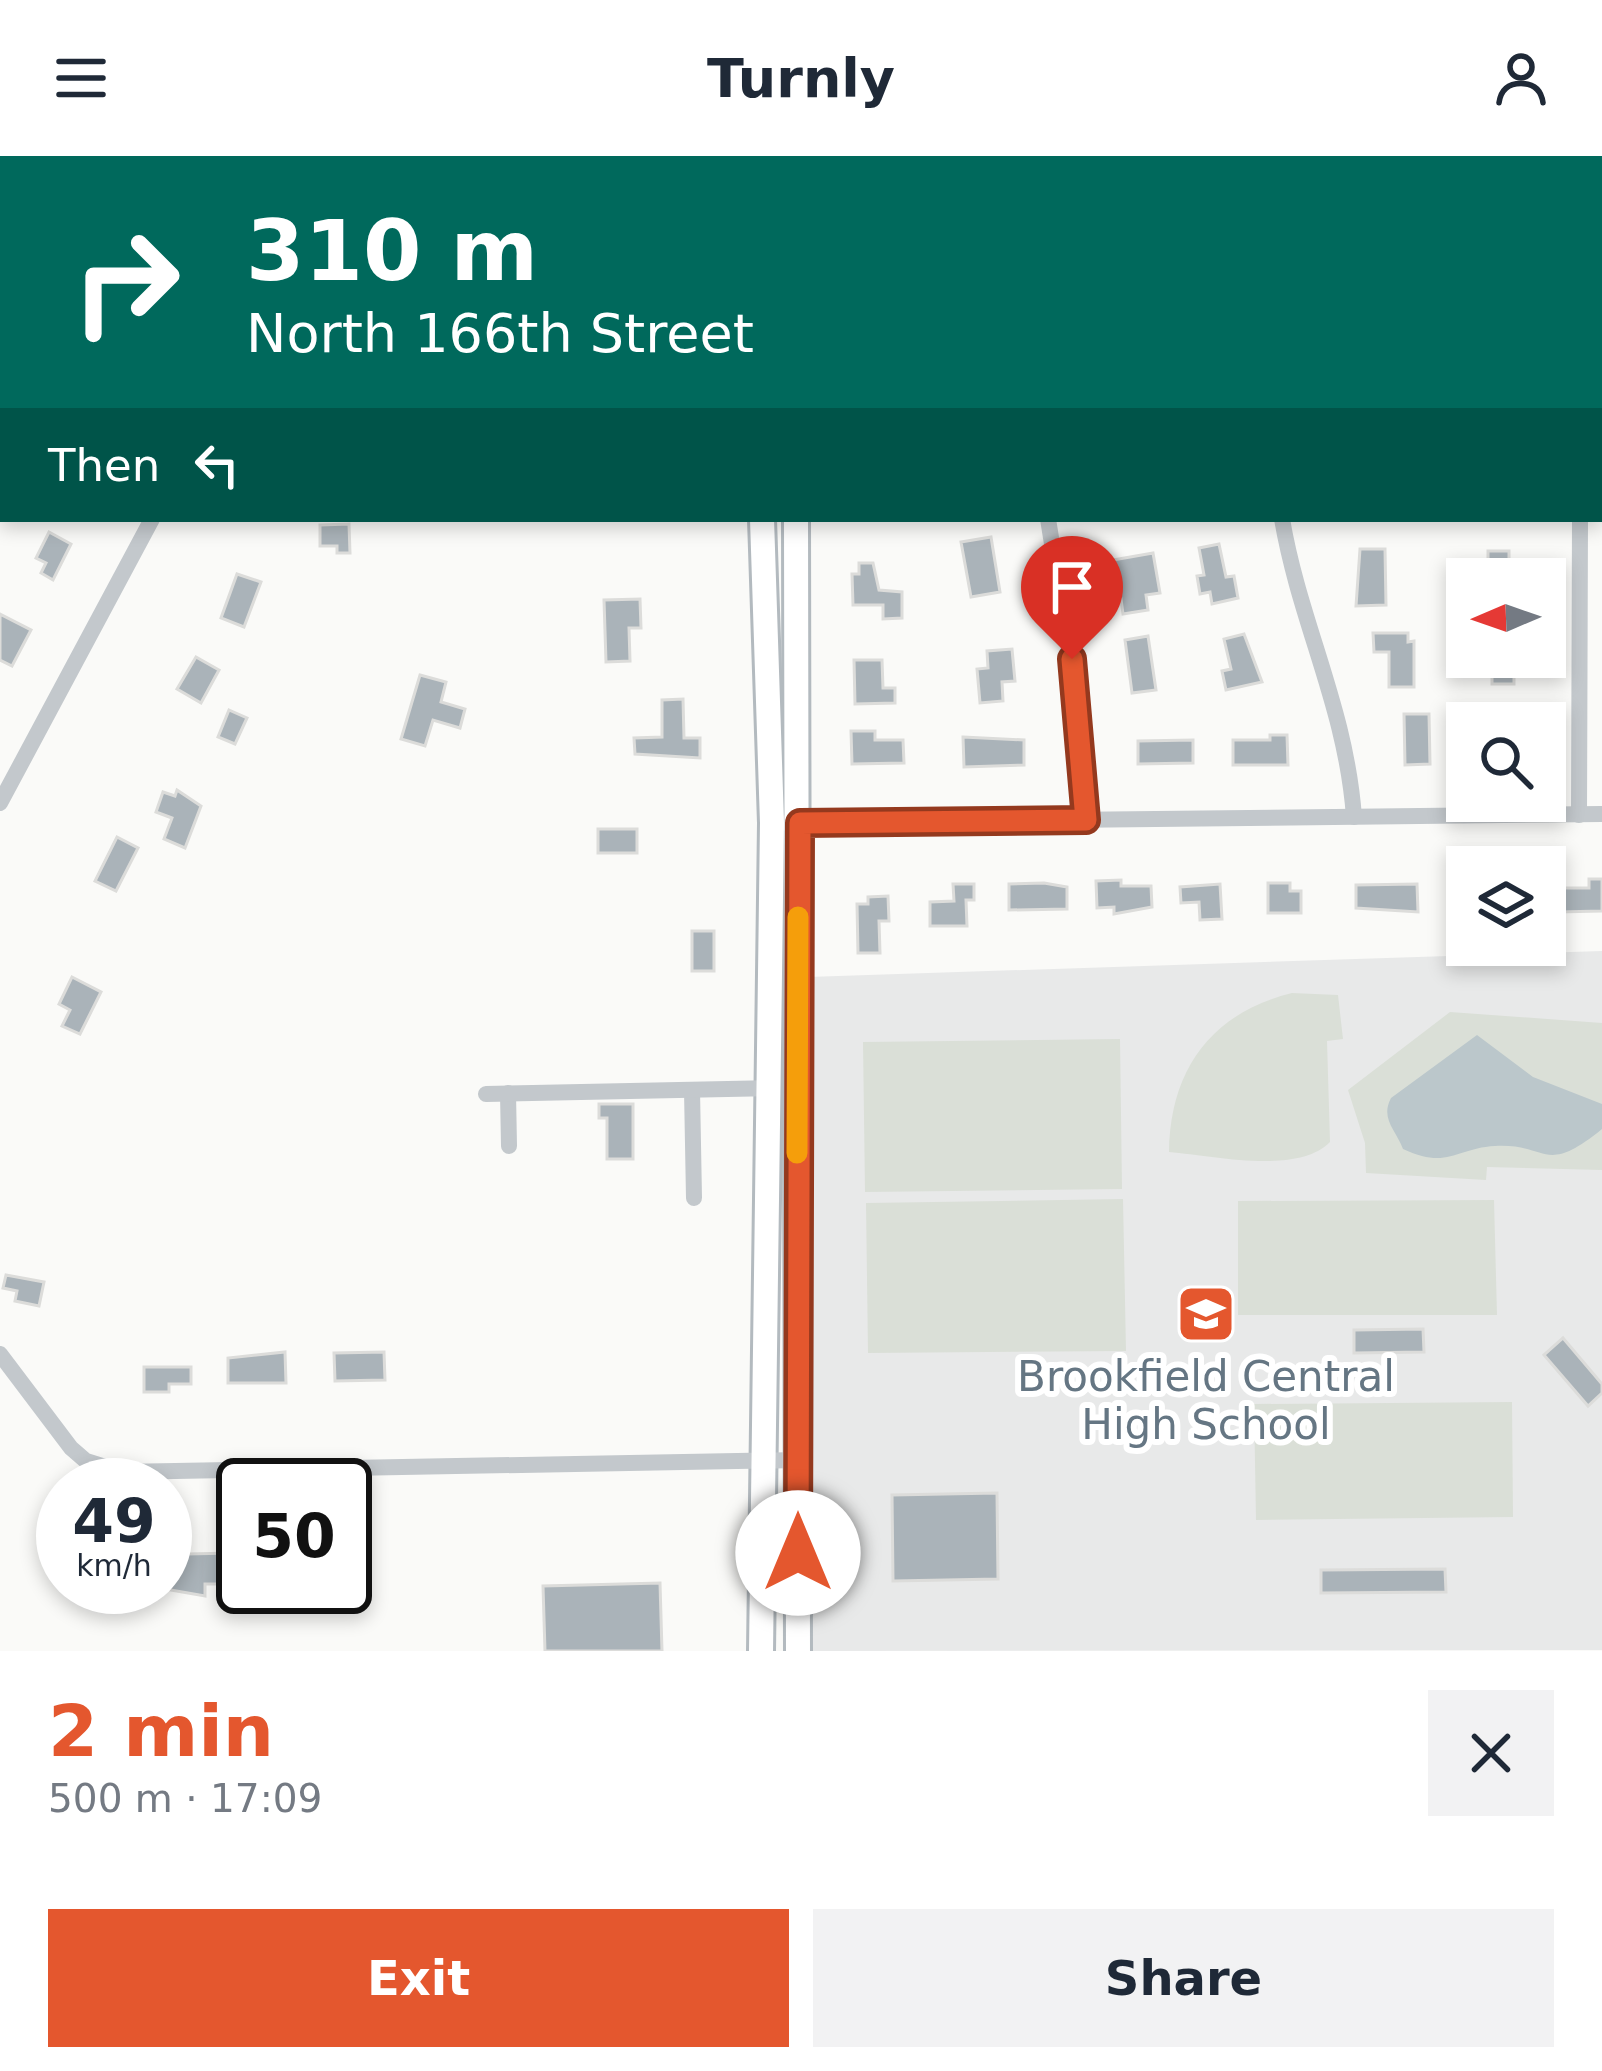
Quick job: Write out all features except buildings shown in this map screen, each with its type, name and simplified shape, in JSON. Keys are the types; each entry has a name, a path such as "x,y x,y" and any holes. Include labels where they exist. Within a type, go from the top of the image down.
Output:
{"main road":[{"path":"761,1651 772,823 762,522"},
{"path":"796,522 798,1651"}],"street":[{"path":"0,803 150,522"},
{"path":"1049,522 1076,681 1086,820"},
{"path":"1283,522 1302,606 1346,738 1354,817"},
{"path":"1579,814 1580,522"},
{"path":"772,823 1602,814"},
{"path":"486,1094 771,1088"},
{"path":"692,1090 694,1198"},
{"path":"508,1093 509,1146"},
{"path":"0,1354 71,1448 86,1461 121,1472 798,1460"}],"shaded area":[{"name":"Brookfield Central High School","path":"1602,951 1602,1650 811,1651 808,977 1446,956 1446,966 1566,966 1566,952"},
{"path":"1292,993 1338,995 1343,1039 1327,1041 1330,1142 1316,1152 1277,1161 1169,1152 1177,1095 1200,1049 1239,1015"},
{"path":"1450,1012 1602,1023 1602,1170 1487,1167 1486,1180 1366,1173 1365,1143 1348,1090"},
{"path":"1477,1035 1533,1077 1602,1104 1602,1129 1556,1155 1495,1146 1431,1158 1403,1149 1388,1118 1391,1098"},
{"path":"1120,1039 1122,1189 865,1192 863,1042"},
{"path":"1123,1199 1126,1351 868,1353 866,1203"},
{"path":"1494,1200 1497,1315 1238,1315 1238,1201"},
{"path":"1512,1402 1513,1517 1256,1520 1254,1404"}],"slow traffic":[{"path":"797,1153 798,917"}],"place":[{"name":"Brookfield Central High School","path":"1206,1314"}],"route":[{"path":"798,1553 800,823 1086,820 1072,659"}]}
